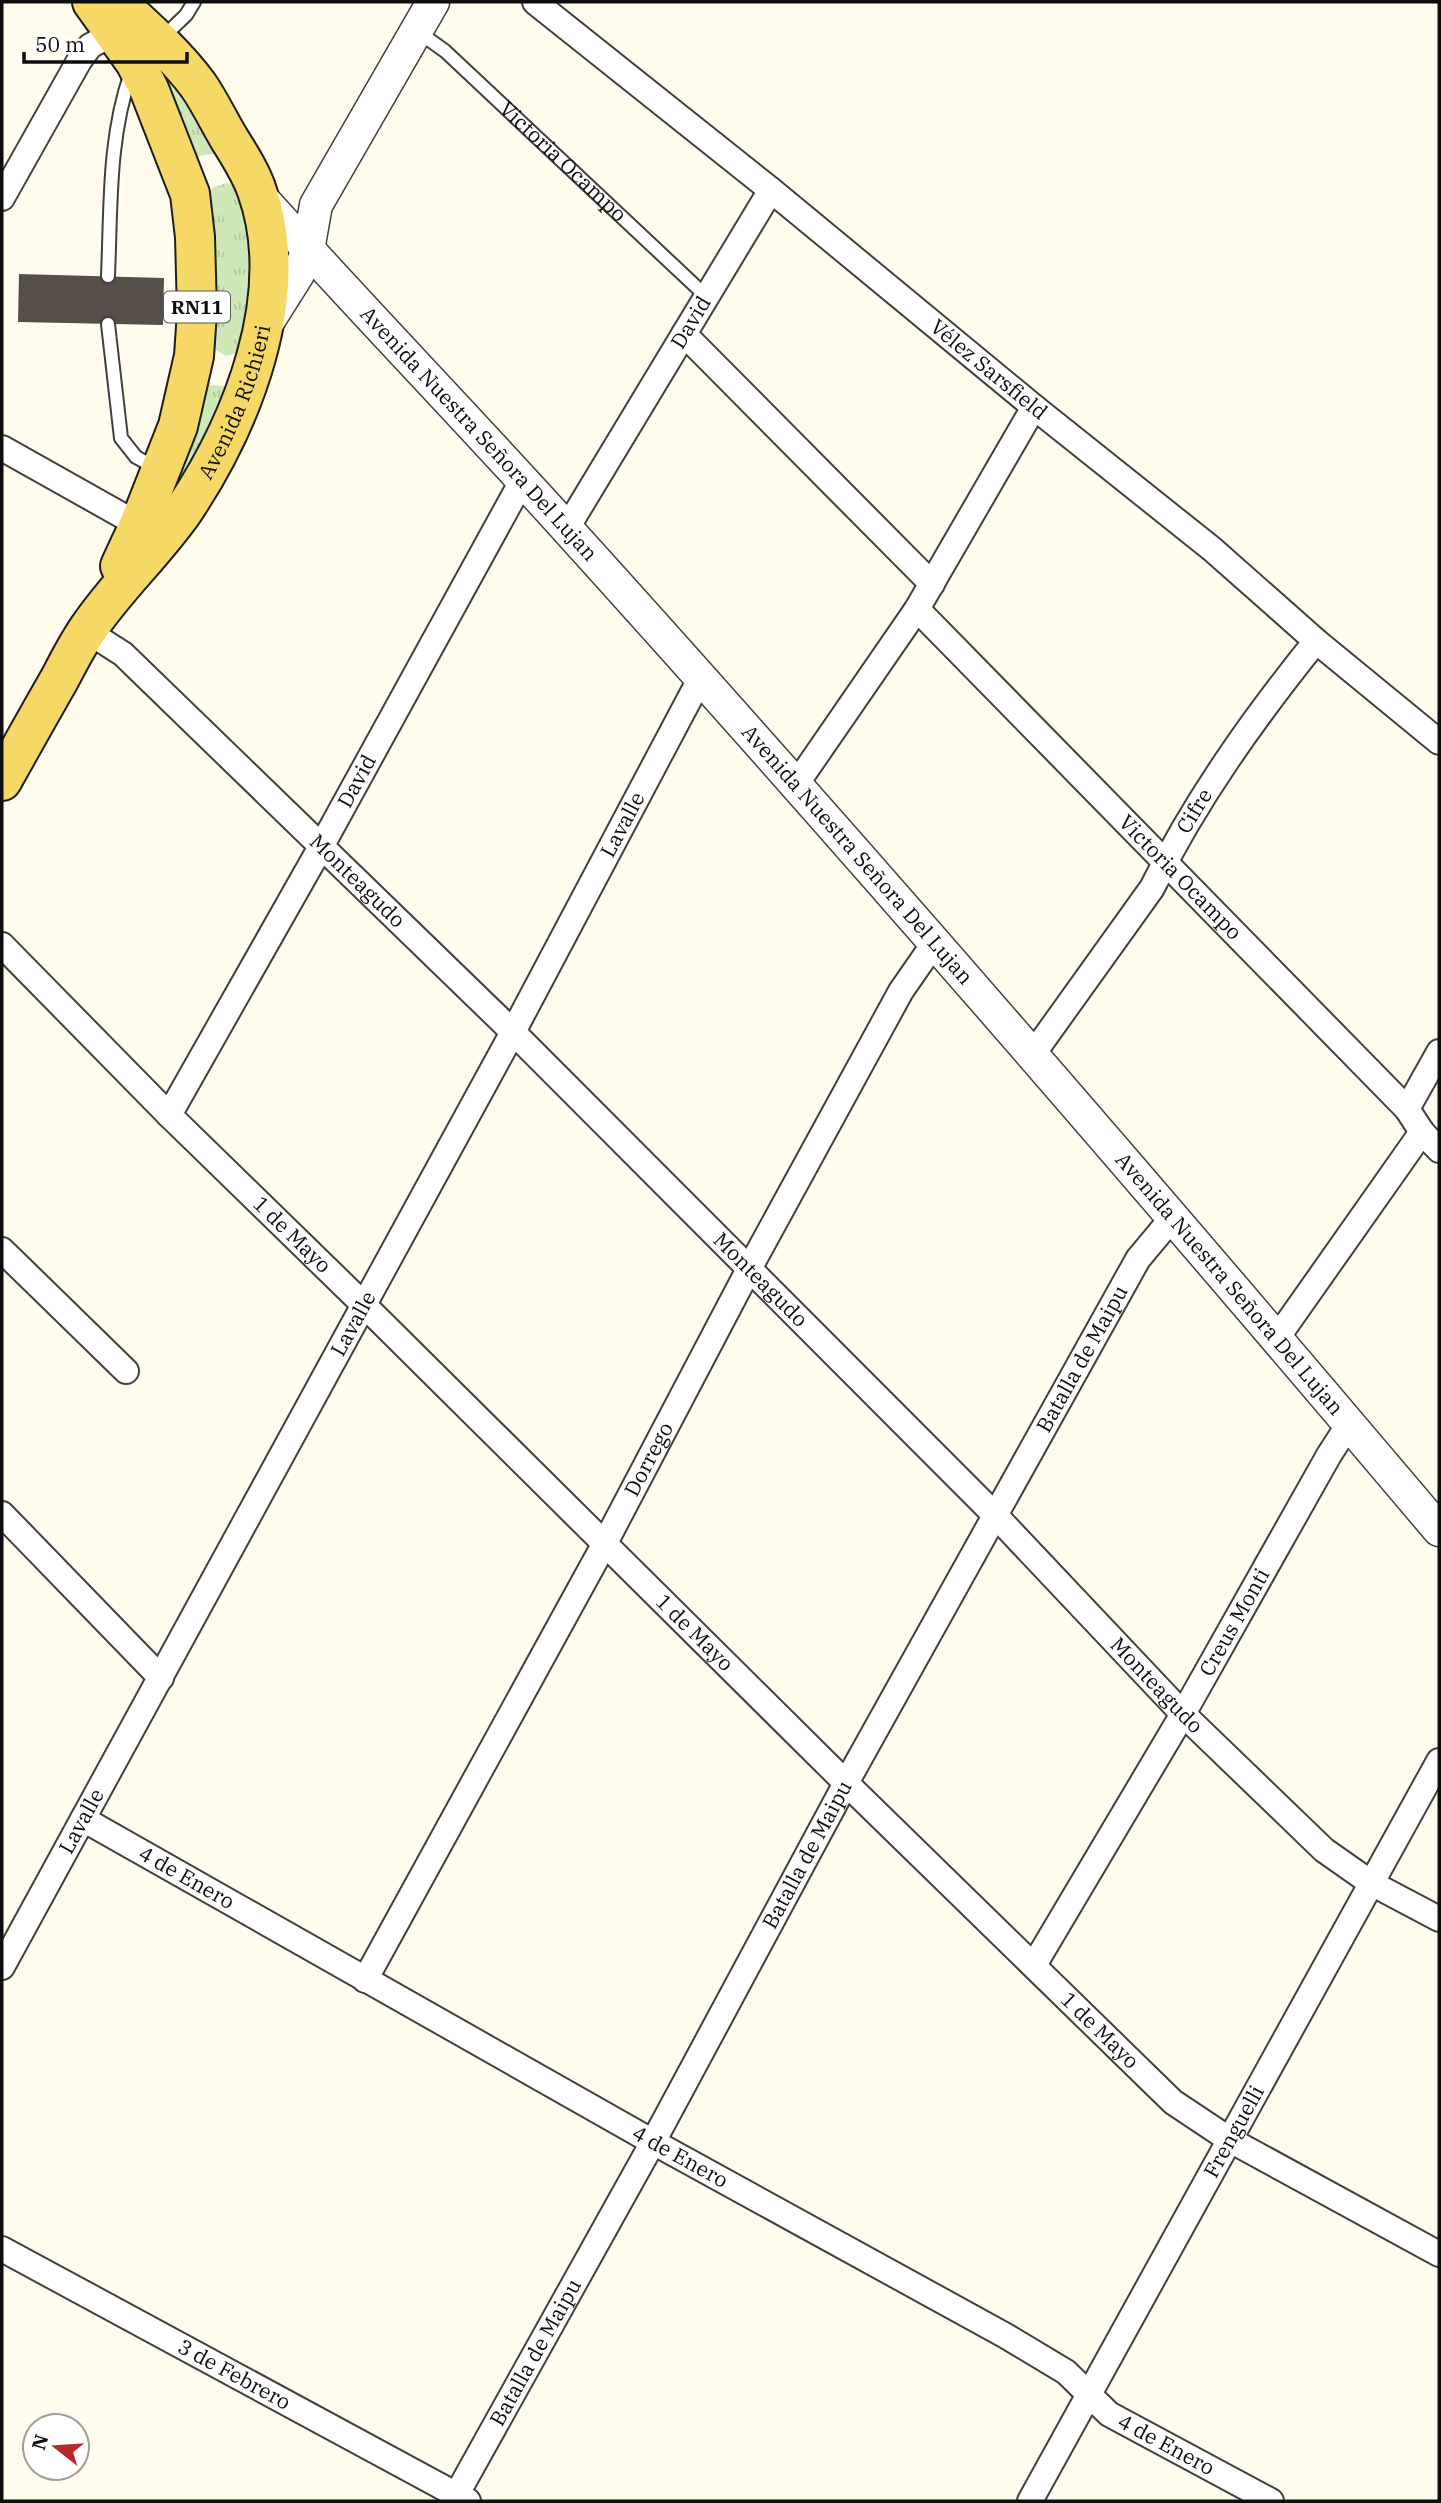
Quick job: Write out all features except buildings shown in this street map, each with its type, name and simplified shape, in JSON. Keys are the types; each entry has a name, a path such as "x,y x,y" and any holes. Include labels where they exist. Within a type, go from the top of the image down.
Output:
{"main road":[{"name":"RN11","path":"92,2 198,86 255,185 266,233 269,269 269,295 263,330"},
{"name":"RN11","path":"91,625 139,525 161,471 178,426 194,356 196,273 190,194 131,35"},
{"path":"190,194 194,183 202,174 214,168 235,168 255,185"},
{"name":"Avenida Richieri","path":"2,781 91,625 181,513 205,477 228,429 263,330"},
{"path":"194,356 211,373 221,377 233,379 250,373"}],"street":[{"name":"Avenida Richieri","path":"263,330 298,274 308,250 316,205 433,2"},
{"name":"Vélez Sarsfield","path":"535,2 1212,549 1439,742"},
{"path":"2,198 90,46 131,35"},
{"name":"Avenida Nuestra Señora Del Lujan","path":"255,185 308,250 566,528 1033,1054 1439,1530"},
{"name":"David","path":"566,528 771,190"},
{"path":"684,334 932,584"},
{"path":"795,786 917,609 1034,407"},
{"path":"2,448 139,525"},
{"name":"David","path":"169,1115 322,845 522,481"},
{"name":"Victoria Ocampo","path":"917,609 1407,1109 1422,1132 1439,1150"},
{"name":"Monteagudo","path":"91,625 513,1032 996,1516 1183,1714 1324,1850 1371,1882 1439,1919"},
{"name":"Cifre","path":"1033,1054 1152,888 1165,861 1225,762 1316,640"},
{"name":"Lavalle","path":"2,1967 513,1032 700,679"},
{"name":"Dorrego","path":"365,1980 605,1544 749,1269 901,992 934,942"},
{"name":"1 de Mayo","path":"2,945 169,1115 1173,2102 1230,2140 1439,2254"},
{"path":"1407,1109 1439,1052"},
{"path":"1277,1338 1422,1132"},
{"name":"Batalla de Maipu","path":"459,2499 846,1783 1138,1259 1173,1217"},
{"path":"2,1250 126,1371"},
{"name":"Creus Monti","path":"1034,1965 1183,1714 1329,1454 1349,1424"},
{"path":"2,1514 161,1678"},
{"name":"Frenguelli","path":"1030,2501 1439,1761"},
{"name":"4 de Enero","path":"83,1819 653,2142 1006,2336 1066,2372 1109,2414 1271,2501"},
{"name":"3 de Febrero","path":"2,2249 459,2499"}],"lane":[{"path":"108,276 114,140 124,93 131,35 186,15 194,2"},
{"name":"Victoria Ocampo","path":"417,31 445,51 706,297"},
{"path":"108,324 121,438 136,457 161,471"}],"green space":[{"path":"160,66 226,152 195,158 155,69"},
{"path":"227,183 240,188 258,259 238,353 226,356 214,349 205,337 202,199 214,187"},
{"path":"203,379 211,385 234,387 215,435 148,526"}]}
